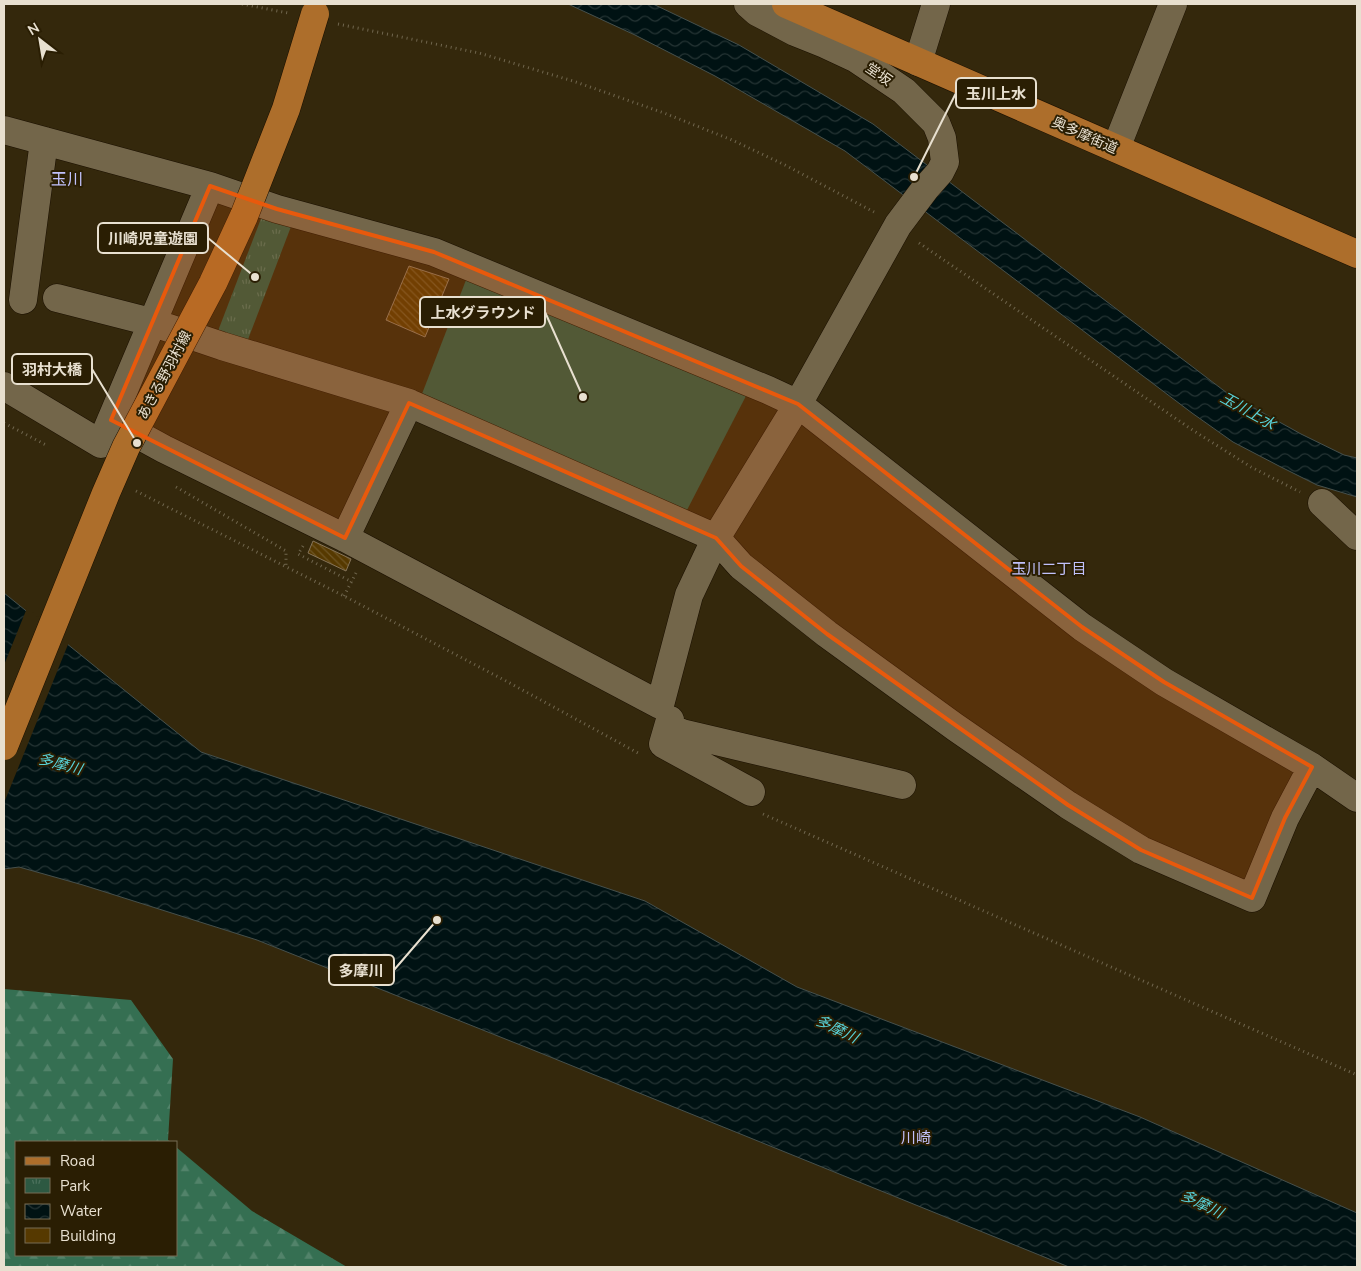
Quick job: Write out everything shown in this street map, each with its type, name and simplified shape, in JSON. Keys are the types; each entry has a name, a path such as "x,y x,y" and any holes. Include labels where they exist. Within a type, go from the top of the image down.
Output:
{"main road":[{"name":"あきる野羽村線","path":"4,746 126,446 213,283 244,216 286,109 318,4"},
{"name":"奥多摩街道","path":"786,4 1357,254"}],"street":[{"name":"堂坂","path":"748,4 757,12 795,32 855,58 904,91 936,123 942,138 946,162 898,226"},
{"path":"918,62 936,4"},
{"path":"1116,148 1173,4"},
{"path":"4,130 210,186 276,209 434,252 798,404 1082,626 1164,682 1312,767 1357,798"},
{"path":"23,300 44,141"},
{"path":"4,386 101,444 210,186"},
{"path":"751,792 662,744 660,719 689,595 716,538 798,404 898,226"},
{"path":"57,298 151,322 222,346 409,403 716,538 741,566 827,634 1068,805 1141,850 1252,898 1285,818 1312,767"},
{"path":"345,538 409,403"},
{"path":"111,420 164,449 345,538 691,735 902,785"},
{"path":"1322,503 1357,536"}],"path":[{"path":"242,4 290,14"},
{"path":"337,24 479,53 573,81 664,113 732,140 785,165 898,226 1194,432 1251,467 1322,503"},
{"path":"306,540 298,554 352,582"}],"highlighted area":[{"path":"210,186 277,209 434,252 798,404 1082,627 1164,682 1312,767 1285,818 1252,898 1141,850 1068,805 827,634 741,566 716,538 409,403 345,538 111,420"}],"green space":[{"path":"262,216 292,224 247,342 218,331"},
{"path":"466,280 747,394 686,512 420,399"},
{"path":"4,989 131,1000 173,1059 168,1140 170,1141 15,1141 15,1256 178,1256 178,1149 252,1211 347,1267 4,1267"}],"water":[{"path":"568,4 653,4 739,45 873,124 1227,393 1301,434 1344,455 1357,458 1357,497 1317,485 1233,442 845,151 715,76 635,35"},
{"name":"多摩川","path":"4,593 201,752 645,901 797,987 1140,1117 1357,1213 1357,1267 1069,1267 257,940 83,885 19,867 4,869"}],"pier":[{"path":"27,608 69,642 4,803 4,665"}],"building":[{"path":"409,266 449,279 425,337 386,320"},
{"path":"313,541 351,559 346,571 308,553"}],"place":[{"name":"玉川上水","path":"914,177"},
{"name":"川崎児童遊園","path":"255,277"},
{"name":"上水グラウンド","path":"583,397"},
{"name":"羽村大橋","path":"137,443"},
{"name":"多摩川","path":"437,920"}],"district":[{"name":"玉川","path":"67,179"},
{"name":"玉川二丁目","path":"1049,569"},
{"name":"川崎","path":"916,1138"}]}
